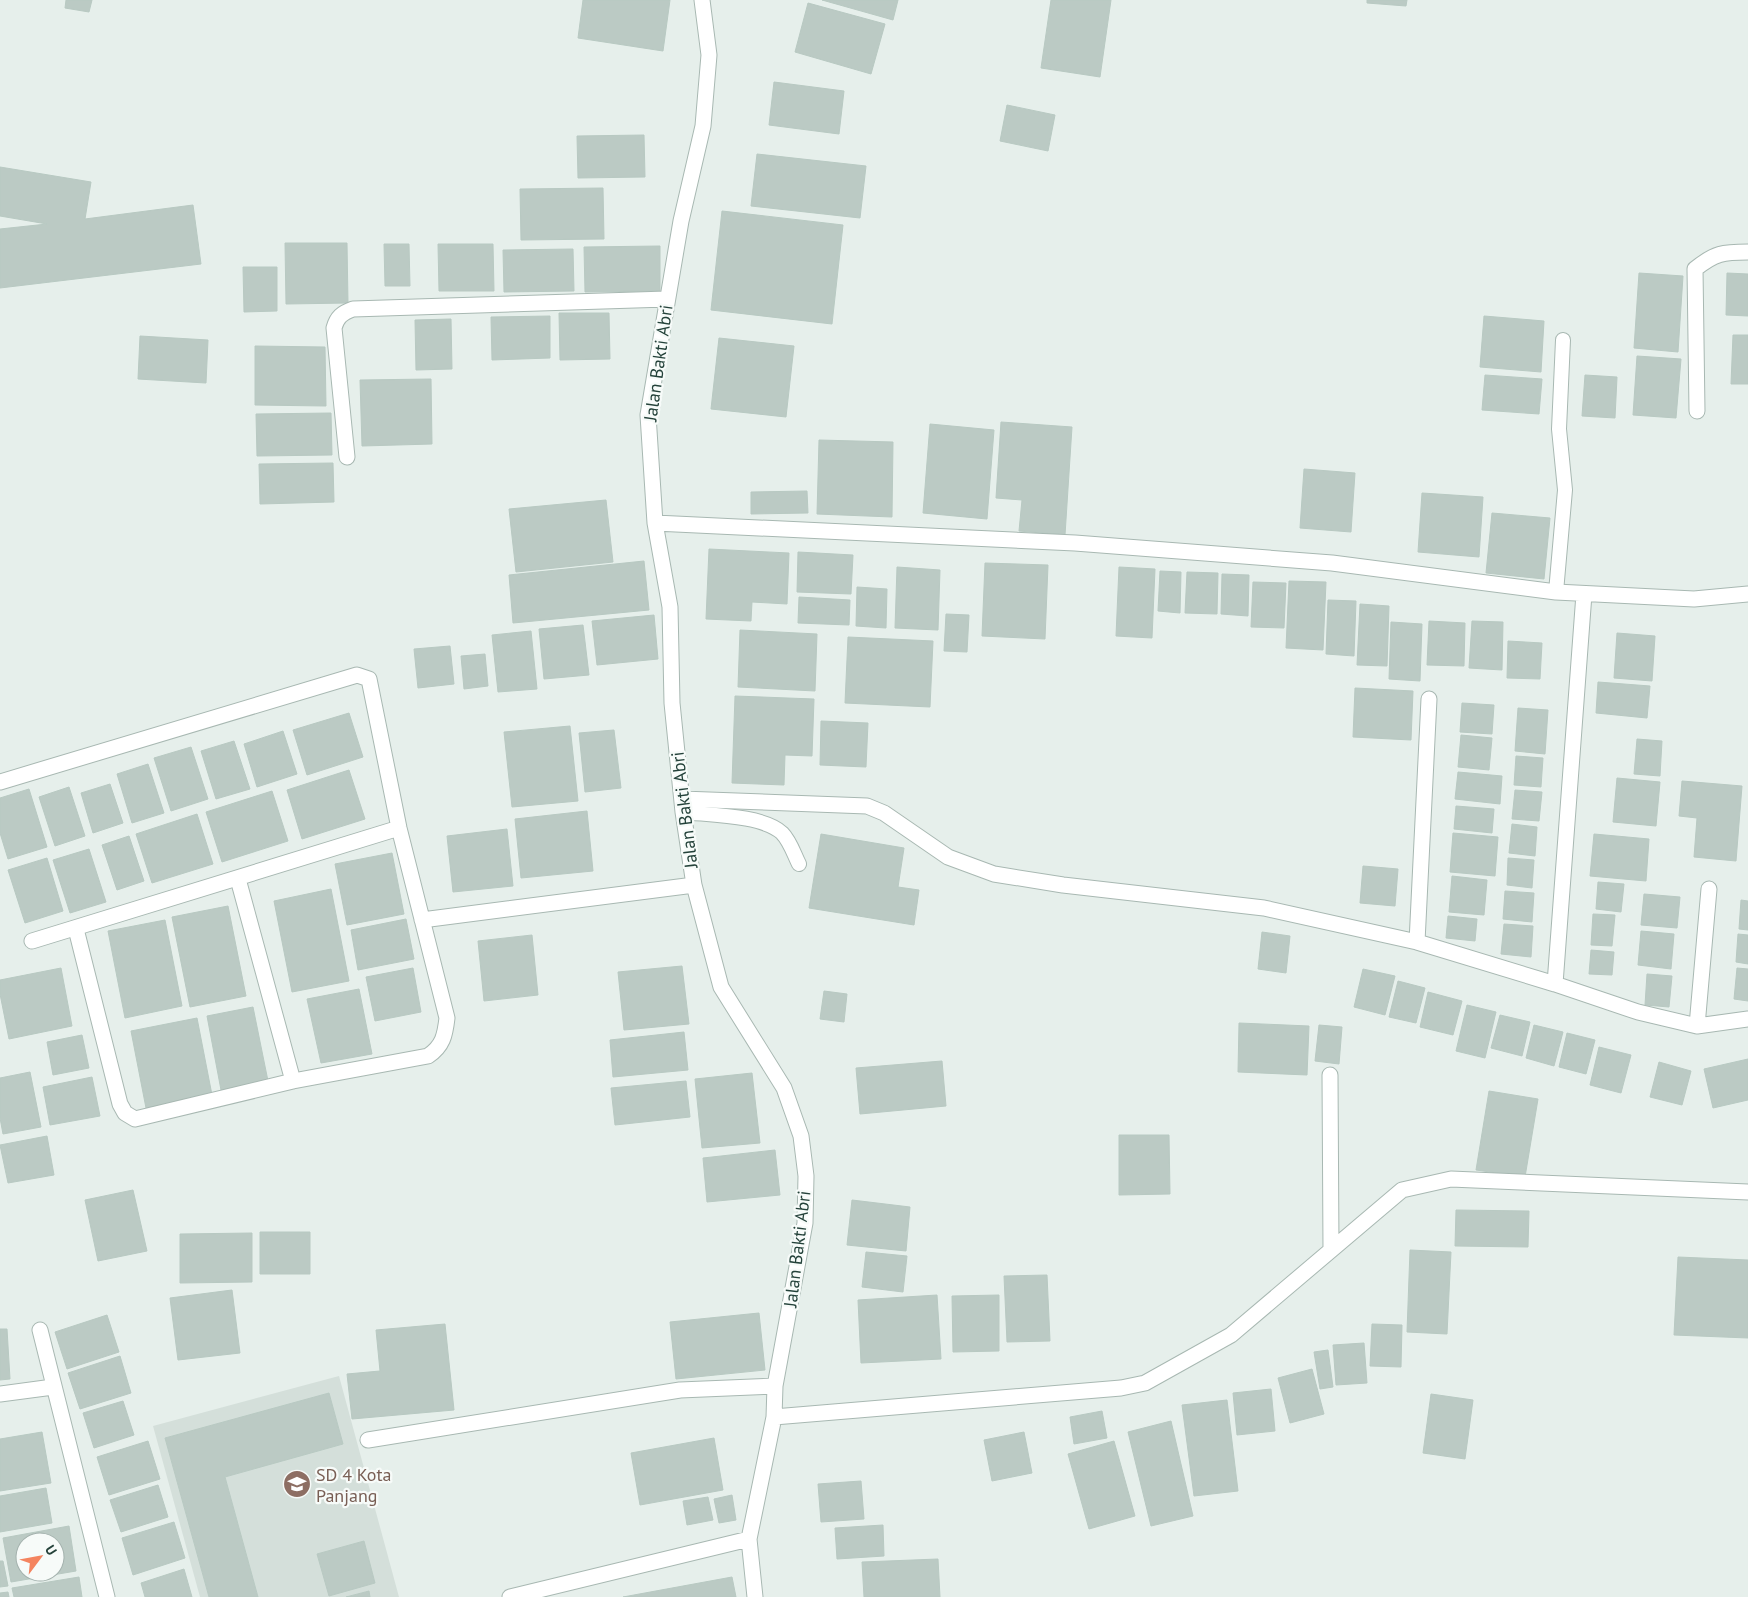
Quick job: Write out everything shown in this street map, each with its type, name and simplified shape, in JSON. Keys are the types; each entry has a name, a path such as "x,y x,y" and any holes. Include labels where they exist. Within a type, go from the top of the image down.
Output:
{"street":[{"name":"Jalan Bakti Abri","path":"702,0 709,55 703,126 667,299 648,415 655,524 670,607 672,703 694,885 721,988 784,1088 801,1136 806,1176 805,1223 775,1386 774,1416 749,1539 755,1597"},
{"path":"1697,411 1695,269 1711,256 1726,252 1748,252"},
{"path":"347,457 334,328 336,320 343,313 352,309 667,299"},
{"path":"655,524 1124,547 1332,563 1584,594 1694,599 1748,594"},
{"path":"1555,984 1584,594"},
{"path":"0,782 357,676 369,679 399,828 447,1018 445,1035 438,1049 428,1056 293,1081 135,1119 125,1113 120,1104 76,929"},
{"path":"1417,942 1429,699"},
{"path":"683,805 867,806 884,813 948,857 994,874 1063,885 1264,908 1417,942 1555,984 1638,1012 1698,1026 1748,1019"},
{"path":"32,941 399,828"},
{"path":"238,878 293,1081"},
{"path":"422,920 694,885"},
{"path":"1698,1026 1709,889"},
{"path":"1330,1075 1332,1250"},
{"path":"774,1416 1121,1388 1145,1383 1231,1335 1402,1190 1451,1179 1748,1192"},
{"path":"40,1330 108,1597"},
{"path":"368,1440 680,1390 775,1386"},
{"path":"0,1394 53,1387"},
{"path":"510,1597 749,1539"}],"lane":[{"path":"1556,592 1566,490 1559,429 1563,340"},
{"path":"683,805 767,824 781,832 787,839 799,864"}],"shaded area":[{"name":"SD 4 Kota Panjang","path":"339,1376 399,1597 370,1597 368,1591 346,1597 258,1597 225,1477 343,1444 329,1393 165,1438 209,1597 200,1597 153,1426","holes":["364,1541 375,1583 329,1595 317,1554"]}],"building":[{"path":"66,0 92,0 89,12 65,8"},
{"path":"583,0 670,0 663,51 578,38"},
{"path":"822,0 898,0 893,20"},
{"path":"1051,0 1111,0 1100,77 1041,68"},
{"path":"1367,0 1407,0 1406,6 1367,3"},
{"path":"808,3 885,24 871,74 795,52"},
{"path":"774,82 844,91 839,134 769,125"},
{"path":"1007,105 1055,115 1048,151 1000,141"},
{"path":"644,135 645,177 578,178 577,136"},
{"path":"757,154 866,166 860,218 751,206"},
{"path":"0,167 91,182 85,219 193,205 201,264 0,288 0,229 47,224 0,216"},
{"path":"603,188 604,239 521,240 520,189"},
{"path":"722,211 843,225 832,324 711,310"},
{"path":"285,243 347,243 348,303 286,304"},
{"path":"384,244 409,244 410,286 385,286"},
{"path":"438,244 493,244 494,291 439,291"},
{"path":"660,246 660,291 585,292 584,247"},
{"path":"573,249 574,291 504,292 503,250"},
{"path":"243,267 277,267 277,311 244,312"},
{"path":"1639,273 1683,276 1678,352 1634,348"},
{"path":"1727,273 1748,274 1748,316 1726,315"},
{"path":"559,313 609,313 610,359 560,360"},
{"path":"550,316 550,358 492,360 491,317"},
{"path":"1484,316 1544,321 1541,372 1480,367"},
{"path":"451,319 452,369 416,370 415,320"},
{"path":"1733,335 1748,335 1748,384 1731,384"},
{"path":"140,336 208,340 206,383 138,379"},
{"path":"719,338 794,346 786,417 711,409"},
{"path":"255,346 325,347 326,406 255,405"},
{"path":"1637,356 1681,359 1676,418 1633,415"},
{"path":"1485,375 1542,379 1539,414 1482,410"},
{"path":"1585,375 1617,377 1615,418 1582,416"},
{"path":"431,379 432,444 362,446 360,380"},
{"path":"331,413 332,455 257,456 256,414"},
{"path":"1001,422 1072,427 1065,535 1019,531 1022,500 996,498"},
{"path":"930,424 994,430 987,519 923,513"},
{"path":"819,440 893,442 892,517 817,514"},
{"path":"333,463 334,502 260,504 259,464"},
{"path":"1304,469 1355,473 1351,532 1300,528"},
{"path":"807,491 808,513 751,514 751,492"},
{"path":"1422,493 1483,497 1479,557 1418,552"},
{"path":"606,500 613,562 516,572 509,509"},
{"path":"1492,513 1550,518 1544,579 1486,573"},
{"path":"709,549 789,553 787,604 752,602 751,621 706,619"},
{"path":"798,552 853,555 851,594 797,592"},
{"path":"644,561 649,610 513,623 509,575"},
{"path":"985,563 1048,565 1045,639 982,636"},
{"path":"897,567 940,570 938,630 895,628"},
{"path":"1119,567 1155,569 1152,638 1116,636"},
{"path":"1160,571 1181,572 1180,613 1158,611"},
{"path":"1187,572 1218,573 1217,614 1185,613"},
{"path":"1222,574 1249,575 1248,616 1221,614"},
{"path":"1289,581 1326,582 1323,650 1286,648"},
{"path":"1253,582 1286,583 1284,628 1251,627"},
{"path":"857,587 887,589 886,628 856,626"},
{"path":"799,597 850,600 849,625 798,623"},
{"path":"1328,600 1356,601 1354,656 1326,654"},
{"path":"1360,604 1389,606 1387,666 1357,665"},
{"path":"946,614 969,615 967,652 944,651"},
{"path":"654,615 658,659 597,665 592,621"},
{"path":"1429,621 1465,623 1464,666 1427,665"},
{"path":"1472,621 1503,622 1502,670 1469,668"},
{"path":"1391,622 1422,624 1420,681 1389,679"},
{"path":"583,625 589,675 544,679 539,629"},
{"path":"740,630 817,634 815,691 738,687"},
{"path":"531,631 537,689 498,692 492,635"},
{"path":"1617,633 1655,636 1652,681 1614,678"},
{"path":"848,637 933,641 930,707 845,703"},
{"path":"1508,641 1542,643 1540,679 1507,678"},
{"path":"450,646 454,684 418,688 414,649"},
{"path":"485,654 488,686 464,689 461,656"},
{"path":"1598,682 1650,686 1647,718 1596,713"},
{"path":"1355,688 1413,691 1411,740 1353,737"},
{"path":"735,696 814,699 812,756 785,755 784,785 732,783"},
{"path":"1462,703 1494,705 1492,734 1460,732"},
{"path":"1518,708 1548,710 1545,754 1515,751"},
{"path":"349,713 363,757 307,775 293,730"},
{"path":"821,721 868,723 866,767 820,765"},
{"path":"570,726 578,801 512,807 504,732"},
{"path":"614,730 621,788 585,792 579,733"},
{"path":"283,731 297,774 257,787 244,744"},
{"path":"1461,735 1492,738 1489,770 1458,767"},
{"path":"1637,739 1662,741 1660,776 1634,774"},
{"path":"234,741 250,789 216,799 201,751"},
{"path":"191,747 208,799 171,811 154,758"},
{"path":"1516,756 1543,758 1541,787 1514,785"},
{"path":"148,764 164,813 132,823 117,774"},
{"path":"349,770 365,819 302,839 287,790"},
{"path":"1458,772 1502,776 1500,804 1455,799"},
{"path":"1617,778 1660,782 1656,826 1613,822"},
{"path":"1682,781 1742,786 1736,861 1694,857 1697,818 1679,816"},
{"path":"110,784 123,823 93,833 81,793"},
{"path":"69,787 85,836 55,846 39,797"},
{"path":"29,789 47,847 8,859 0,833 0,798"},
{"path":"1515,790 1542,792 1539,821 1512,819"},
{"path":"272,791 288,841 222,862 206,812"},
{"path":"1456,806 1494,809 1492,833 1454,829"},
{"path":"587,811 593,871 521,878 515,819"},
{"path":"197,814 213,864 152,883 136,834"},
{"path":"1512,824 1537,827 1535,856 1509,853"},
{"path":"507,829 513,886 453,892 447,836"},
{"path":"1453,833 1498,837 1495,876 1450,872"},
{"path":"821,834 904,848 898,887 919,890 914,925 809,908"},
{"path":"1594,834 1649,839 1646,881 1590,876"},
{"path":"129,836 144,881 117,890 102,845"},
{"path":"89,849 106,902 70,913 53,860"},
{"path":"392,853 404,914 347,925 335,864"},
{"path":"47,858 63,911 25,923 8,870"},
{"path":"1508,858 1534,860 1532,888 1507,885"},
{"path":"1363,866 1398,869 1395,906 1360,903"},
{"path":"1452,876 1487,880 1484,915 1449,912"},
{"path":"1598,882 1624,884 1621,912 1596,909"},
{"path":"331,889 349,981 292,992 274,901"},
{"path":"1505,891 1534,893 1532,922 1503,919"},
{"path":"1644,894 1680,897 1677,928 1641,925"},
{"path":"1741,900 1748,901 1748,930 1739,929"},
{"path":"228,906 246,996 190,1007 172,917"},
{"path":"1593,914 1615,915 1612,946 1591,945"},
{"path":"1448,916 1477,919 1475,941 1446,938"},
{"path":"406,919 414,959 358,970 351,930"},
{"path":"165,920 182,1006 125,1018 108,931"},
{"path":"1504,924 1533,926 1531,957 1501,954"},
{"path":"1641,931 1674,934 1671,969 1638,965"},
{"path":"1262,932 1290,936 1286,973 1258,969"},
{"path":"1738,934 1748,935 1748,964 1736,962"},
{"path":"532,935 538,995 484,1001 478,941"},
{"path":"1591,950 1614,952 1612,975 1589,974"},
{"path":"682,966 689,1024 624,1030 618,972"},
{"path":"61,968 72,1026 9,1039 0,994 0,980"},
{"path":"413,968 421,1012 375,1021 366,977"},
{"path":"1737,968 1748,969 1748,1001 1734,999"},
{"path":"1363,969 1395,976 1385,1015 1354,1007"},
{"path":"1647,974 1672,976 1669,1007 1645,1005"},
{"path":"1398,981 1425,988 1416,1023 1389,1017"},
{"path":"359,989 372,1054 321,1063 307,999"},
{"path":"824,991 847,994 844,1022 820,1019"},
{"path":"1428,992 1462,1001 1453,1035 1420,1027"},
{"path":"1467,1005 1496,1012 1485,1058 1456,1051"},
{"path":"253,1007 268,1081 221,1090 207,1016"},
{"path":"1500,1015 1530,1022 1522,1056 1491,1048"},
{"path":"197,1018 212,1095 146,1108 131,1031"},
{"path":"1239,1023 1309,1026 1307,1075 1238,1072"},
{"path":"1319,1025 1342,1027 1339,1064 1315,1061"},
{"path":"1534,1025 1563,1032 1554,1066 1526,1058"},
{"path":"684,1032 688,1070 613,1077 610,1040"},
{"path":"1567,1033 1595,1040 1586,1074 1559,1067"},
{"path":"82,1035 89,1068 53,1075 47,1042"},
{"path":"1599,1047 1631,1055 1621,1093 1590,1085"},
{"path":"1748,1059 1748,1100 1713,1108 1704,1069"},
{"path":"942,1061 946,1106 860,1114 856,1068"},
{"path":"1659,1062 1691,1071 1682,1105 1650,1097"},
{"path":"30,1072 41,1127 3,1134 0,1118 0,1078"},
{"path":"752,1073 760,1143 702,1148 695,1079"},
{"path":"92,1077 100,1116 50,1125 43,1087"},
{"path":"686,1081 690,1117 615,1125 611,1088"},
{"path":"1489,1091 1538,1099 1525,1177 1476,1170"},
{"path":"1119,1135 1169,1135 1170,1194 1119,1195"},
{"path":"47,1136 54,1175 8,1183 0,1145"},
{"path":"775,1150 780,1195 707,1202 703,1158"},
{"path":"133,1190 147,1251 98,1261 85,1200"},
{"path":"852,1200 910,1207 906,1251 847,1245"},
{"path":"1456,1210 1529,1211 1528,1247 1455,1246"},
{"path":"260,1232 310,1232 310,1274 260,1274"},
{"path":"252,1233 252,1282 180,1283 180,1234"},
{"path":"1410,1250 1451,1252 1447,1334 1407,1332"},
{"path":"866,1252 907,1256 903,1292 862,1287"},
{"path":"1678,1257 1748,1260 1748,1338 1674,1335"},
{"path":"1047,1275 1050,1341 1007,1342 1004,1276"},
{"path":"232,1290 240,1353 178,1360 170,1298"},
{"path":"937,1295 941,1359 861,1363 858,1300"},
{"path":"999,1295 999,1351 953,1352 952,1296"},
{"path":"759,1313 765,1370 676,1379 670,1322"},
{"path":"107,1315 119,1352 67,1369 55,1332"},
{"path":"445,1324 454,1410 352,1419 347,1374 380,1371 376,1330"},
{"path":"1372,1324 1402,1325 1401,1367 1370,1366"},
{"path":"0,1329 7,1329 10,1379 0,1380"},
{"path":"1364,1343 1367,1383 1336,1385 1333,1345"},
{"path":"1328,1350 1333,1387 1320,1389 1314,1352"},
{"path":"120,1356 131,1393 80,1409 68,1373"},
{"path":"1312,1369 1324,1414 1290,1423 1278,1378"},
{"path":"1271,1389 1275,1431 1237,1435 1233,1393"},
{"path":"329,1393 343,1444 225,1477 258,1597 209,1597 165,1438"},
{"path":"1431,1394 1473,1400 1465,1459 1423,1453"},
{"path":"1227,1400 1238,1491 1194,1496 1182,1405"},
{"path":"123,1401 134,1435 94,1448 83,1413"},
{"path":"1102,1411 1107,1438 1074,1444 1070,1417"},
{"path":"1171,1421 1193,1516 1151,1526 1128,1432"},
{"path":"42,1432 51,1483 0,1491 0,1439"},
{"path":"1024,1432 1032,1473 992,1481 984,1440"},
{"path":"714,1438 723,1490 640,1505 631,1453"},
{"path":"148,1441 160,1479 109,1495 97,1457"},
{"path":"1114,1441 1135,1516 1089,1529 1068,1454"},
{"path":"861,1481 864,1519 821,1522 818,1484"},
{"path":"158,1485 168,1517 121,1532 110,1500"},
{"path":"46,1488 52,1523 0,1532 0,1496"},
{"path":"732,1495 736,1520 719,1523 714,1499"},
{"path":"708,1497 713,1520 687,1525 683,1501"},
{"path":"174,1522 185,1558 133,1575 122,1538"},
{"path":"883,1525 884,1556 837,1559 835,1528"},
{"path":"69,1526 76,1571 65,1573 65,1532 36,1532"},
{"path":"15,1536 15,1581 11,1582 3,1538"},
{"path":"364,1541 375,1583 329,1596 317,1554"},
{"path":"938,1559 940,1597 864,1597 862,1562"},
{"path":"0,1561 3,1561 8,1586 0,1587"},
{"path":"184,1569 192,1597 145,1597 141,1583"},
{"path":"79,1577 82,1597 14,1597 12,1588 49,1582 65,1582 65,1579"},
{"path":"732,1577 736,1597 623,1597"},
{"path":"369,1591 370,1597 346,1597"},
{"path":"8,1592 9,1597 0,1597 0,1593"}],"place":[{"name":"SD 4 Kota Panjang","path":"297,1484"}]}
